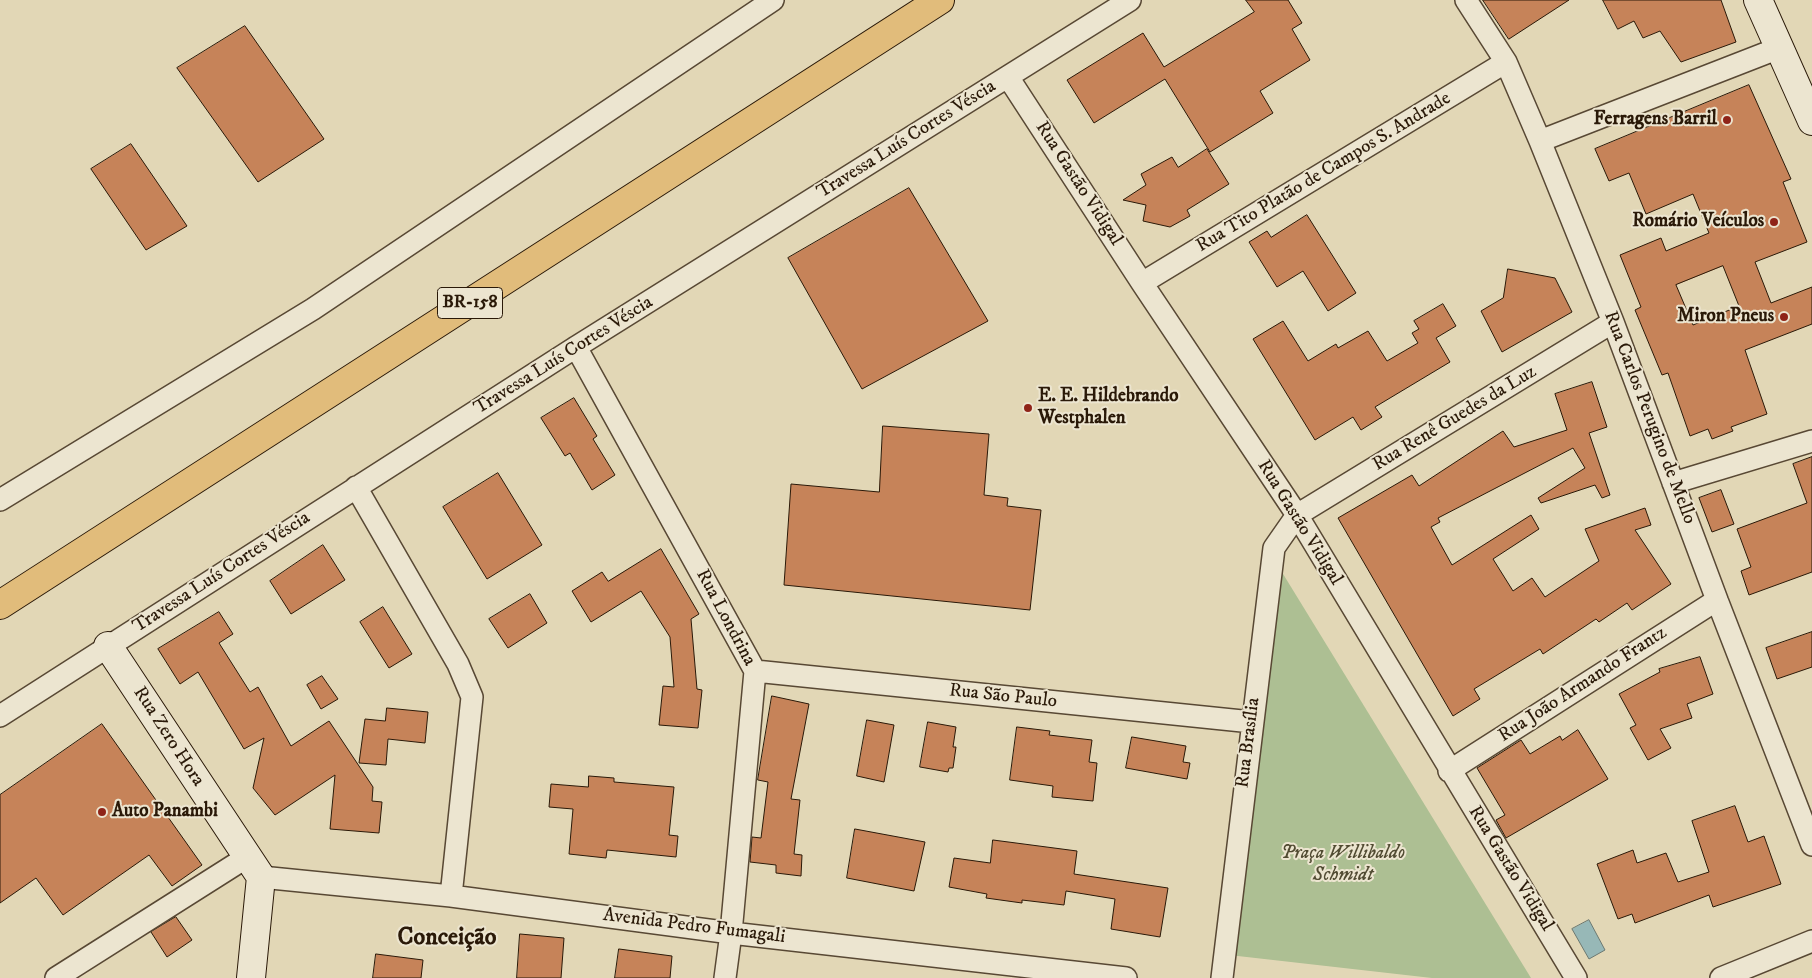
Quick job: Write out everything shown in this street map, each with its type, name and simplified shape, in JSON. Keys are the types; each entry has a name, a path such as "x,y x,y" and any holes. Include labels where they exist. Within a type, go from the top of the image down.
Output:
{"highway":[{"name":"BR-158","path":"0,606 940,0"}],"street":[{"path":"0,500 313,309 773,0"},
{"name":"Travessa Luís Cortes Véscia","path":"0,716 576,347 1130,0"},
{"name":"Rua Carlos Perugino de Mello","path":"1466,0 1506,62 1540,141 1613,322 1717,600 1812,845"},
{"path":"1758,0 1811,118"},
{"path":"1540,141 1779,48"},
{"name":"Rua Tito Platão de Campos S. Andrade","path":"1142,283 1506,62"},
{"name":"Rua Gastão Vidigal","path":"1008,77 1142,283 1297,515 1449,771 1576,978"},
{"name":"Rua Renê Guedes da Luz","path":"1297,515 1613,322"},
{"name":"Rua Londrina","path":"576,347 755,671 731,933 725,978"},
{"path":"1673,483 1812,441"},
{"path":"356,487 458,664 472,697 452,896"},
{"name":"Rua Brasília","path":"1222,978 1274,548 1297,515"},
{"name":"Rua João Armando Frantz","path":"1449,771 1717,600"},
{"name":"Rua Zero Hora","path":"108,646 254,867"},
{"name":"Rua São Paulo","path":"755,671 1252,722"},
{"path":"56,978 254,867"},
{"path":"251,978 254,867"},
{"name":"Avenida Pedro Fumagali","path":"254,867 452,896 731,933 1126,978"},
{"path":"1721,978 1812,940"}],"green space":[{"name":"Praça Willibaldo Schmidt","path":"1280,569 1531,978 1432,978 1229,955"}],"water":[{"path":"1589,920 1605,950 1589,959 1572,929"}],"building":[{"path":"1246,0 1288,0 1302,23 1292,29 1310,60 1260,91 1273,113 1210,152 1165,79 1094,123 1067,80 1143,33 1164,67 1254,12"},
{"path":"1483,0 1569,0 1509,39"},
{"path":"1603,0 1721,0 1736,42 1681,62 1660,31 1643,38 1634,21 1618,29"},
{"path":"245,26 324,139 258,182 177,68"},
{"path":"1749,85 1791,179 1783,182 1807,242 1755,262 1771,303 1812,287 1812,324 1745,350 1767,414 1731,427 1733,431 1712,439 1708,429 1690,436 1668,373 1662,375 1635,310 1641,307 1620,255 1661,238 1666,251 1709,233 1693,194 1646,214 1629,173 1609,181 1595,149","holes":["1723,266 1739,306 1693,325 1676,285"]},
{"path":"131,144 187,226 146,250 91,169"},
{"path":"1207,149 1229,184 1187,210 1190,216 1170,227 1143,221 1146,205 1123,200 1146,185 1141,174 1172,157 1178,167"},
{"path":"909,188 988,321 862,389 788,258"},
{"path":"1307,215 1356,293 1328,311 1303,271 1277,287 1249,242 1267,231 1271,237"},
{"path":"1508,269 1555,278 1572,312 1502,352 1481,311 1503,298"},
{"path":"1443,304 1456,326 1436,338 1450,362 1375,407 1382,417 1361,430 1353,417 1315,440 1253,339 1283,321 1308,361 1336,344 1338,348 1368,331 1387,361 1418,343 1412,333 1419,329 1414,321"},
{"path":"1592,382 1607,427 1589,433 1610,495 1602,498 1595,485 1541,503 1538,498 1585,468 1573,448 1438,518 1440,522 1431,527 1452,565 1531,515 1539,529 1493,559 1513,591 1532,578 1545,597 1599,561 1585,529 1645,508 1651,525 1635,530 1671,584 1632,610 1627,603 1599,622 1596,619 1543,654 1540,649 1474,689 1480,699 1453,716 1338,518 1412,475 1419,486 1503,431 1514,447 1567,430 1555,394"},
{"path":"574,398 597,436 593,439 615,475 592,490 570,453 565,456 541,418"},
{"path":"883,426 989,434 984,495 1008,498 1007,506 1041,510 1030,610 784,585 791,484 879,492"},
{"path":"1812,457 1812,572 1749,595 1741,571 1751,567 1737,529 1807,503 1793,464"},
{"path":"498,473 542,545 487,579 443,507"},
{"path":"1721,490 1734,524 1712,532 1699,498"},
{"path":"323,545 345,580 291,614 270,581"},
{"path":"661,549 699,614 691,619 697,689 702,690 698,728 659,725 663,686 674,687 670,637 641,591 591,622 572,591 602,572 608,581"},
{"path":"530,594 547,623 508,648 489,619"},
{"path":"383,607 412,654 389,668 360,622"},
{"path":"219,612 233,634 219,643 250,692 258,687 291,746 329,721 373,787 372,801 382,802 379,833 330,829 335,775 275,815 253,788 264,738 244,749 198,672 180,684 158,649"},
{"path":"1812,632 1812,667 1777,679 1766,648"},
{"path":"1700,657 1713,694 1687,704 1692,718 1660,729 1671,748 1648,760 1630,728 1636,725 1619,694 1660,672 1659,669"},
{"path":"322,676 338,699 321,709 307,685"},
{"path":"772,696 809,704 791,799 800,800 794,854 802,855 801,876 776,873 776,865 750,862 752,837 761,838 768,782 758,780"},
{"path":"387,708 428,712 425,743 388,739 386,765 359,763 365,719 385,721"},
{"path":"867,720 894,725 884,782 857,776"},
{"path":"928,722 956,727 953,747 956,747 953,768 949,768 948,772 920,767"},
{"path":"102,724 202,865 172,886 149,855 63,915 36,878 0,903 0,795"},
{"path":"1017,727 1050,731 1049,735 1092,740 1089,762 1097,763 1093,801 1052,797 1053,786 1010,780"},
{"path":"1578,730 1608,779 1506,838 1496,820 1505,815 1477,768 1521,740 1530,754 1560,736 1562,740"},
{"path":"1132,737 1186,746 1183,762 1190,763 1187,779 1126,768"},
{"path":"589,776 614,778 614,782 674,787 669,835 678,836 676,857 607,850 606,858 569,854 573,809 549,807 551,784 588,787"},
{"path":"1735,806 1748,842 1764,836 1781,884 1713,907 1709,895 1635,923 1632,914 1618,919 1597,864 1633,850 1637,863 1666,853 1678,882 1709,872 1692,821"},
{"path":"855,829 925,842 914,891 847,878"},
{"path":"993,840 1077,851 1074,874 1168,888 1160,937 1111,929 1115,899 1066,891 1064,905 1022,900 1022,903 986,898 987,894 949,887 954,858 990,863"},
{"path":"176,917 192,940 167,957 151,932"},
{"path":"520,934 564,938 561,978 517,978"},
{"path":"619,949 672,956 670,978 615,978"},
{"path":"376,954 423,960 421,978 373,978"}],"place":[{"name":"Ferragens Barril","path":"1727,120"},
{"name":"Romário Veículos","path":"1774,222"},
{"name":"Miron Pneus","path":"1784,317"},
{"name":"E. E. Hildebrando Westphalen","path":"1028,408"},
{"name":"Auto Panambi","path":"102,812"}],"district":[{"name":"Conceição","path":"447,939"}]}
